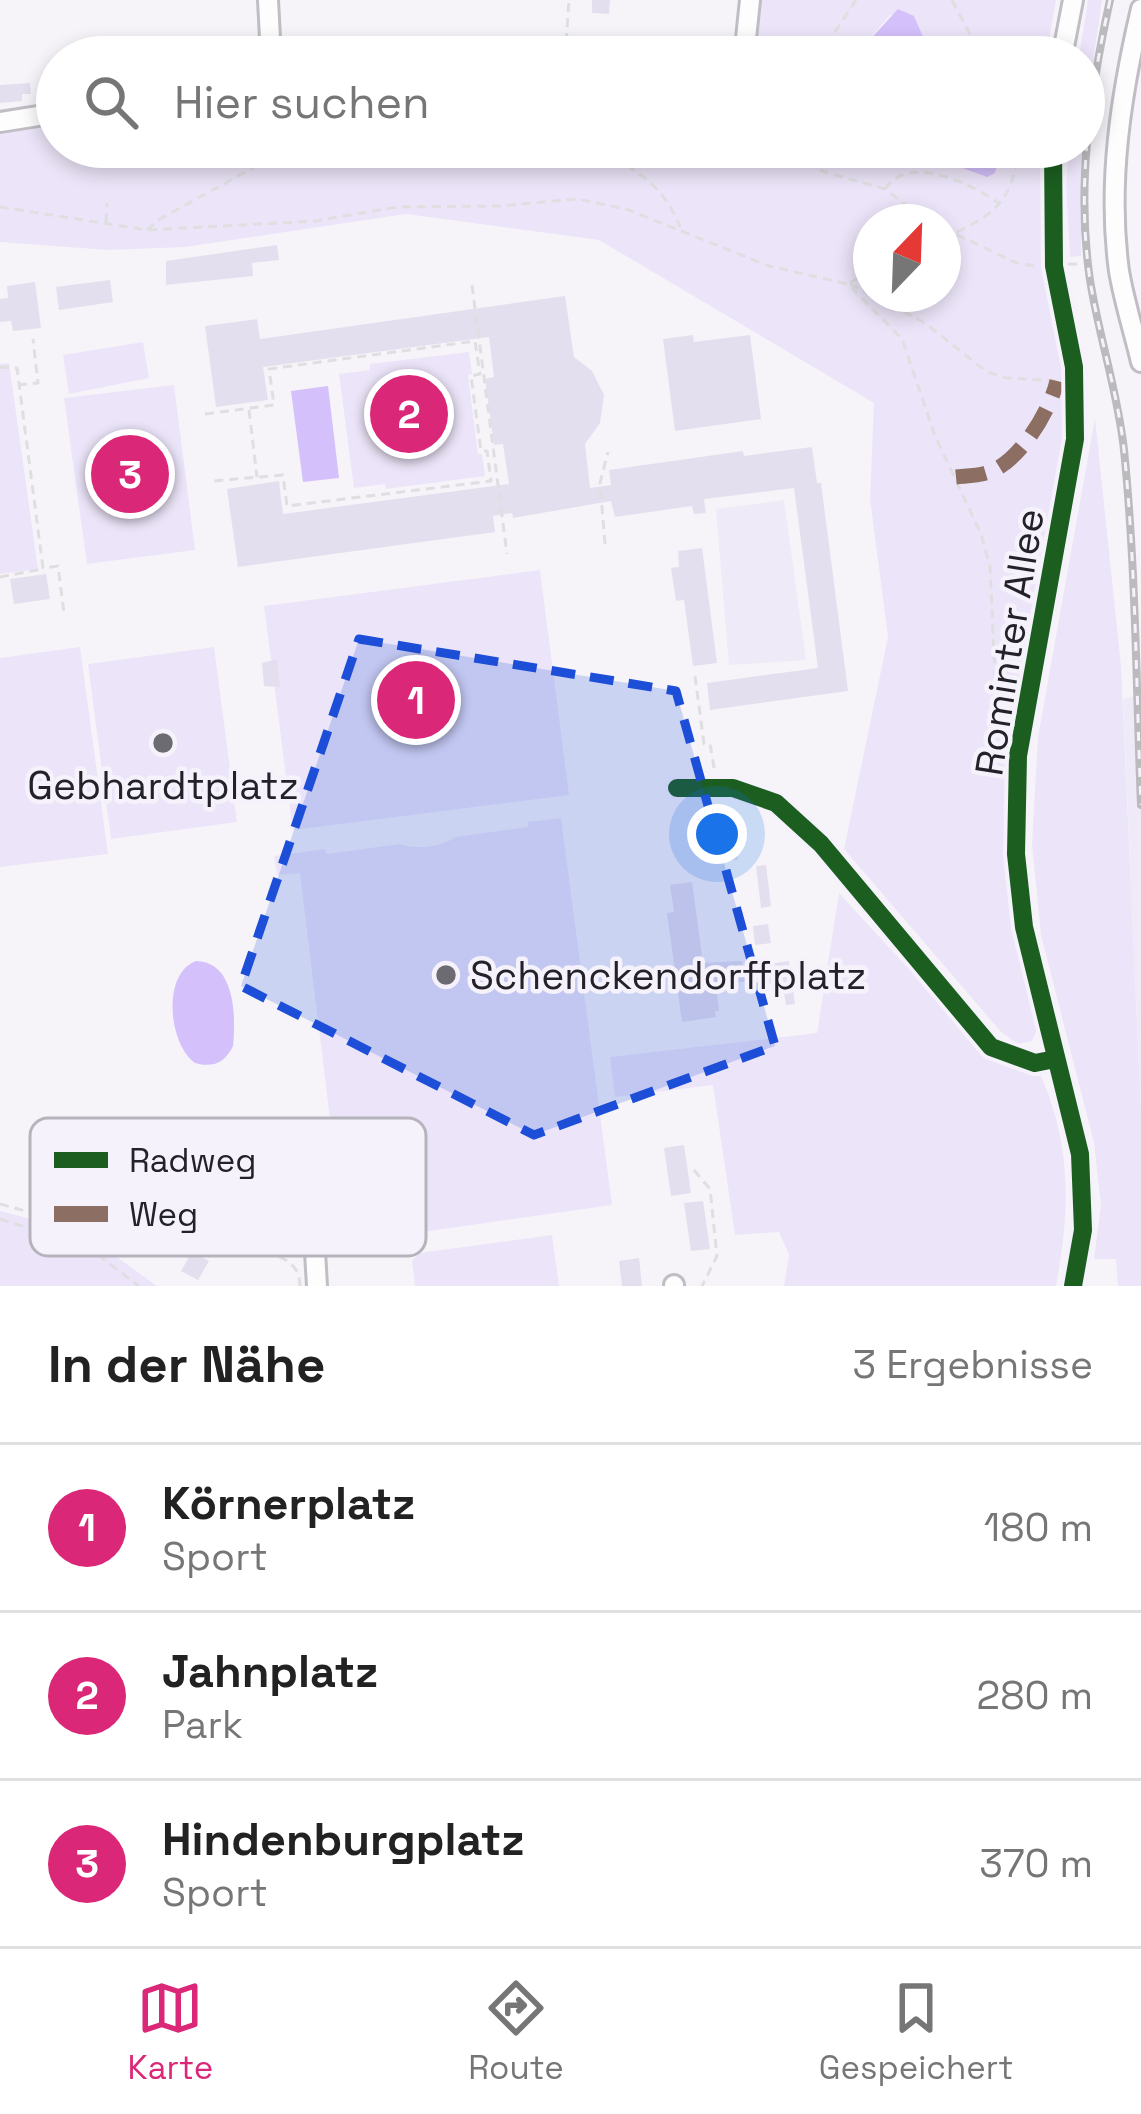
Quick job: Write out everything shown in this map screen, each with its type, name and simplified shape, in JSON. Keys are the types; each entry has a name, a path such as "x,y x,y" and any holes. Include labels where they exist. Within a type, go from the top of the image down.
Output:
{"street":[{"path":"268,0 271,36"},
{"path":"750,0 752,36"},
{"path":"1066,36 1073,0"},
{"path":"1141,9 1120,120 1115,195 1118,260 1141,362"},
{"path":"0,122 36,116"},
{"name":"Rominter Allee","path":"1053,168 1054,266 1074,367 1075,439 1018,756 1016,854 1024,927 1080,1154 1083,1230 1073,1286"},
{"path":"1118,260 1141,260"},
{"path":"677,788 717,787 763,797 806,828 992,1047 1035,1063 1055,1059"},
{"path":"315,1256 317,1286"}],"path":[{"path":"566,36 569,0"},
{"path":"830,36 856,0"},
{"path":"952,0 971,36"},
{"path":"147,230 252,168"},
{"path":"632,168 674,210 680,229"},
{"path":"828,168 884,189 904,204"},
{"path":"961,229 1000,204 1011,190 1015,168"},
{"path":"884,189 900,175 940,176 977,188 1000,204"},
{"path":"0,207 147,230 315,220 397,207 601,201 769,266 848,284 925,323 987,373 1062,381"},
{"path":"106,203 106,224"},
{"path":"961,236 1014,262 1041,268"},
{"path":"1066,264 1082,264"},
{"path":"848,284 853,281"},
{"path":"848,284 902,339 935,436 981,534 991,567 996,697 1006,758"},
{"path":"472,286 480,374 471,376 481,451 487,451 495,482"},
{"path":"18,385 38,383 33,339"},
{"path":"205,414 274,405 269,369 477,341"},
{"path":"477,341 507,554"},
{"path":"0,367 17,368 44,568"},
{"path":"248,409 257,477"},
{"path":"605,544 601,483 608,452"},
{"path":"213,482 283,475 287,506 495,482"},
{"path":"0,577 58,566 64,613"},
{"path":"695,676 704,744 710,743 717,787"},
{"path":"694,1170 710,1190 717,1256 702,1286"},
{"path":"0,1204 30,1212"},
{"path":"0,1219 30,1228"},
{"path":"100,1256 140,1286"},
{"path":"278,1256 298,1270 300,1286"}],"highlighted area":[{"path":"359,639 676,691 775,1046 534,1135 241,986"}],"shaded area":[{"path":"756,0 1056,0 1050,36 923,36 914,16 890,15 872,36 752,36"},
{"path":"1088,0 1102,0 1097,36 1082,36"},
{"path":"898,9 914,16 923,36 873,36"},
{"path":"36,122 36,168 962,168 995,173 996,168 1042,168 1044,264 1066,367 1067,411 1064,465 1009,768 1006,852 1012,927 1039,1025 1032,1041 1018,1044 1001,1032 844,849 888,637 870,499 874,403 599,240 406,214 185,247 108,250 0,242 0,128"},
{"path":"963,168 996,168 987,177"},
{"path":"1067,168 1082,168 1081,256 1070,257"},
{"path":"143,342 149,378 69,394 63,355"},
{"path":"469,352 478,454 482,454 485,476 386,489 385,484 354,488 339,374 370,370 370,364"},
{"path":"9,363 38,569 0,574 0,364"},
{"path":"174,385 195,550 87,564 64,398"},
{"path":"328,386 339,478 303,482 291,391"},
{"path":"1095,418 1121,666 1141,1112 1141,1286 1118,1286 1116,1259 1094,1259 1101,1205 1094,1143 1041,935 1032,844 1038,737"},
{"path":"784,500 806,660 729,665 716,509"},
{"path":"540,570 569,795 293,830 264,606"},
{"path":"80,647 108,854 0,867 0,658"},
{"name":"Gebhardtplatz","path":"214,647 237,822 111,839 88,664"},
{"path":"1141,694 1141,1112 1123,699"},
{"name":"Schenckendorffplatz","path":"561,818 612,1205 426,1231 426,1118 330,1118 300,873 277,875 274,856 400,844 428,846 455,837 528,827 528,822"},
{"path":"839,893 988,1055 1041,1076 1058,1128 1065,1180 1056,1286 784,1286 789,1255 779,1232 735,1235 713,1085 615,1097 610,1057 817,1033"},
{"path":"196,961 219,970 233,1006 233,1046 222,1060 207,1065 195,1063 186,1054 173,1010 177,980"},
{"path":"0,1211 30,1219 30,1256 116,1256 157,1286 0,1286"},
{"path":"552,1235 559,1286 415,1286 412,1261 426,1252"}],"building":[{"path":"592,0 610,0 609,14 592,13"},
{"path":"30,83 31,94 22,94 22,101 0,103 0,85"},
{"path":"277,245 279,260 252,263 253,276 166,285 166,261"},
{"path":"110,280 113,302 59,310 56,287"},
{"path":"35,282 41,328 13,331 11,321 0,322 0,299 8,298 7,286"},
{"path":"565,296 574,357 592,371 604,395 600,423 585,444 590,488 611,485 609,470 743,451 744,456 812,447 817,483 821,483 848,691 710,710 707,683 818,668 794,488 704,499 706,513 694,514 692,506 615,517 611,501 513,518 512,513 493,516 495,532 238,567 227,489 279,481 283,514 509,484 503,444 494,445 485,379 494,377 489,337 263,367 268,400 216,407 205,326 257,319 260,339"},
{"path":"693,335 694,342 750,335 761,419 675,431 663,339"},
{"path":"702,548 717,663 693,666 684,600 676,601 671,568 679,567 678,551"},
{"path":"46,574 50,599 14,604 10,579"},
{"path":"277,659 280,687 264,686 262,663"},
{"path":"704,849 715,852 737,850 738,860 705,859"},
{"path":"766,865 771,906 761,908 756,866"},
{"path":"692,882 703,963 742,961 743,968 789,961 795,1004 786,1005 782,982 716,985 716,1017 682,1022 667,913 674,912 670,885"},
{"path":"768,924 771,943 755,945 753,926"},
{"path":"684,1145 691,1193 671,1196 664,1148"},
{"path":"703,1201 710,1249 691,1251 684,1203"},
{"path":"190,1256 209,1261 198,1280 181,1271"},
{"path":"639,1258 642,1286 622,1286 619,1261"}],"railway":[{"path":"1103,36 1110,0"},
{"path":"1086,168 1090,280 1124,450 1141,805"}],"marked path":[{"path":"956,477 986,473 1010,459 1040,421 1057,381"}],"cycle path":[{"path":"1053,168 1054,266 1074,367 1075,439 1018,756 1016,854 1024,927 1080,1154 1083,1230 1073,1286"},
{"path":"677,788 733,788 776,803 821,844 991,1047 1035,1063 1055,1059"}],"place":[{"name":"Jahnplatz","path":"409,414"},
{"name":"Hindenburgplatz","path":"130,474"},
{"name":"Körnerplatz","path":"416,700"},
{"name":"Gebhardtplatz","path":"163,743"},
{"name":"Schenckendorffplatz","path":"446,975"}]}
